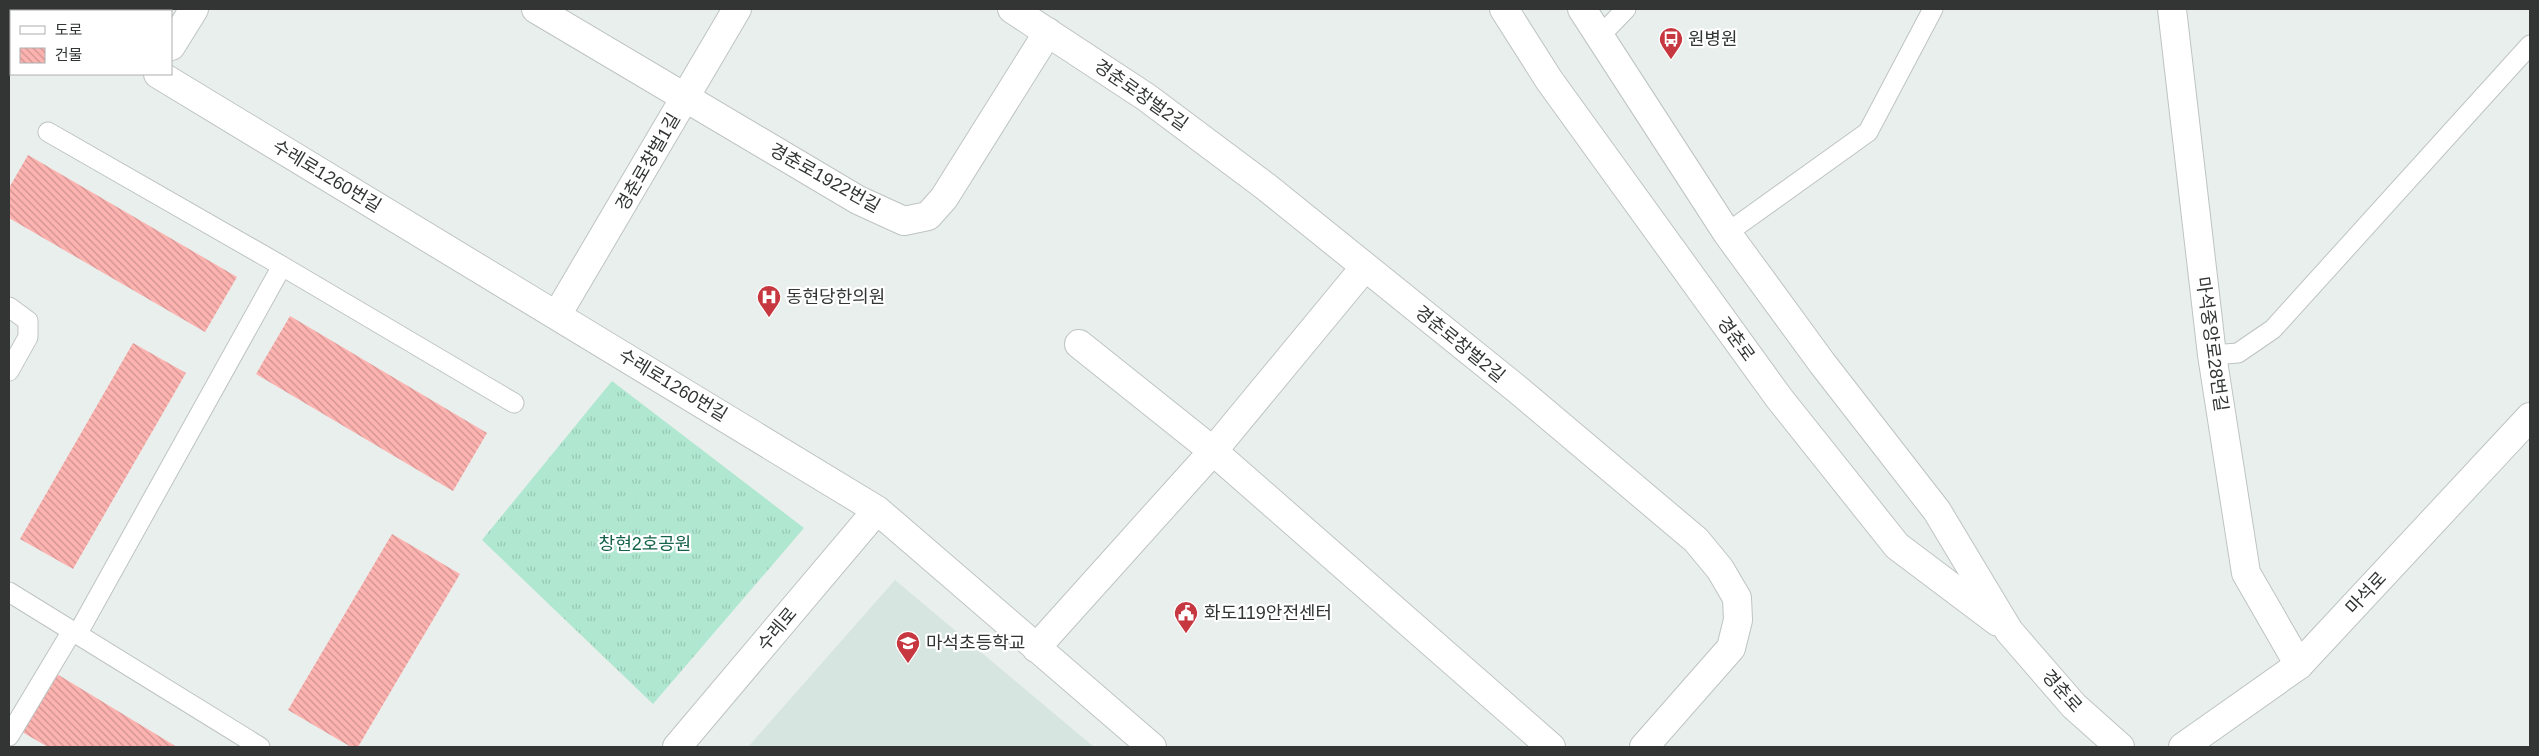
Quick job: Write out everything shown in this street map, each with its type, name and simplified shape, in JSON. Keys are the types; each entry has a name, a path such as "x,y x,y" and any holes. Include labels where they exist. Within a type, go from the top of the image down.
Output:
{"street":[{"path":"172,44 194,9"},
{"name":"경춘로1922번길","path":"536,9 858,200 904,221 928,216 944,198 1048,32"},
{"name":"경춘로창벌1길","path":"557,315 737,9"},
{"name":"경춘로창벌2길","path":"1012,9 1146,97 1265,186 1696,540 1720,569 1737,598 1738,620 1731,648 1644,747"},
{"name":"경춘로","path":"1504,9 1549,80 1768,382 1897,546 2009,631"},
{"name":"경춘로","path":"1582,9 1727,233 1822,363 1937,512 2009,631 2074,706 2120,747"},
{"name":"마석중앙로28번길","path":"2172,9 2212,355 2246,573 2299,665"},
{"name":"수레로1260번길","path":"160,75 877,510 1152,747"},
{"path":"1036,648 1213,451 1365,267"},
{"path":"1079,344 1213,451 1551,747"},
{"name":"마석로","path":"2183,747 2299,665 2530,417"},
{"name":"수레로","path":"677,747 877,510"}],"lane":[{"path":"1599,37 1626,9"},
{"path":"1727,233 1868,132 1933,9"},
{"path":"2212,355 2238,353 2273,329 2530,45"},
{"path":"48,132 282,266 514,403"},
{"path":"9,736 75,632 282,266"},
{"path":"9,307 28,321 28,337 9,371"},
{"path":"9,592 260,747"}],"shaded area":[{"name":"마석초등학교","path":"895,580 1094,747 748,747"}],"green space":[{"name":"창현2호공원","path":"612,381 804,528 653,704 482,540"}],"building":[{"path":"28,155 237,277 205,332 9,218 9,188"},
{"path":"290,316 487,433 453,491 256,374"},
{"path":"133,343 186,373 73,569 20,539"},
{"path":"392,534 460,574 358,747 351,747 288,710"},
{"path":"52,671 177,747 48,747 17,729"}],"place":[{"name":"원병원","path":"1671,60"},
{"name":"동현당한의원","path":"769,318"},
{"name":"화도119안전센터","path":"1186,634"},
{"name":"마석초등학교","path":"908,664"}]}
